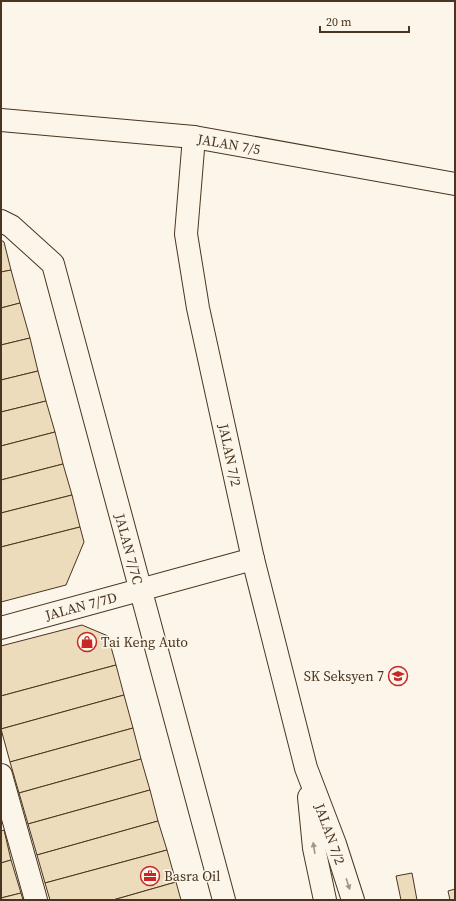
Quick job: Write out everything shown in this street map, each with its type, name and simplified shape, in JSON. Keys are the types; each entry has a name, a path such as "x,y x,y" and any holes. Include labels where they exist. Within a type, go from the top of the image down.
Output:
{"street":[{"name":"JALAN 7/5","path":"1,120 194,137 455,184"},
{"name":"JALAN 7/2","path":"194,137 186,234 198,308 253,558 306,768 335,844 353,900"},
{"name":"JALAN 7/7C","path":"1,221 11,226 53,264 224,900"},
{"name":"JALAN 7/7D","path":"1,628 253,558"},
{"name":"JALAN 7/2","path":"306,768 314,848 325,900"},
{"path":"1,775 36,900"}],"building":[{"path":"1,240 4,242 11,270 1,272"},
{"path":"11,270 20,303 1,308 1,272"},
{"path":"20,303 30,338 1,345 1,308"},
{"path":"30,338 38,371 1,380 1,345"},
{"path":"38,371 46,401 1,412 1,380"},
{"path":"46,401 55,432 1,446 1,412"},
{"path":"55,432 63,464 1,480 1,446"},
{"path":"63,464 72,495 1,513 1,480"},
{"path":"72,495 80,527 1,547 1,513"},
{"path":"80,527 84,542 66,585 1,602 1,547"},
{"path":"82,625 108,636 116,665 1,696 1,646"},
{"path":"116,665 124,695 1,729 1,696"},
{"path":"124,695 133,728 10,762 1,729"},
{"path":"133,728 141,759 19,793 10,762"},
{"path":"141,759 150,790 28,824 19,793"},
{"path":"150,790 158,821 37,855 28,824"},
{"path":"158,821 167,850 45,883 37,855"},
{"path":"4,830 11,860 1,863 1,831"},
{"path":"167,850 176,882 113,900 50,900 45,883"},
{"path":"11,860 21,893 1,898 1,863"},
{"path":"412,873 417,900 401,900 396,876"},
{"path":"176,882 181,900 113,900"},
{"path":"455,889 455,900 450,900 448,891"},
{"path":"21,893 23,900 1,900 1,898"}],"place":[{"name":"Tai Keng Auto","path":"87,642"},
{"name":"SK Seksyen 7","path":"398,676"},
{"name":"Basra Oil","path":"150,876"}]}
